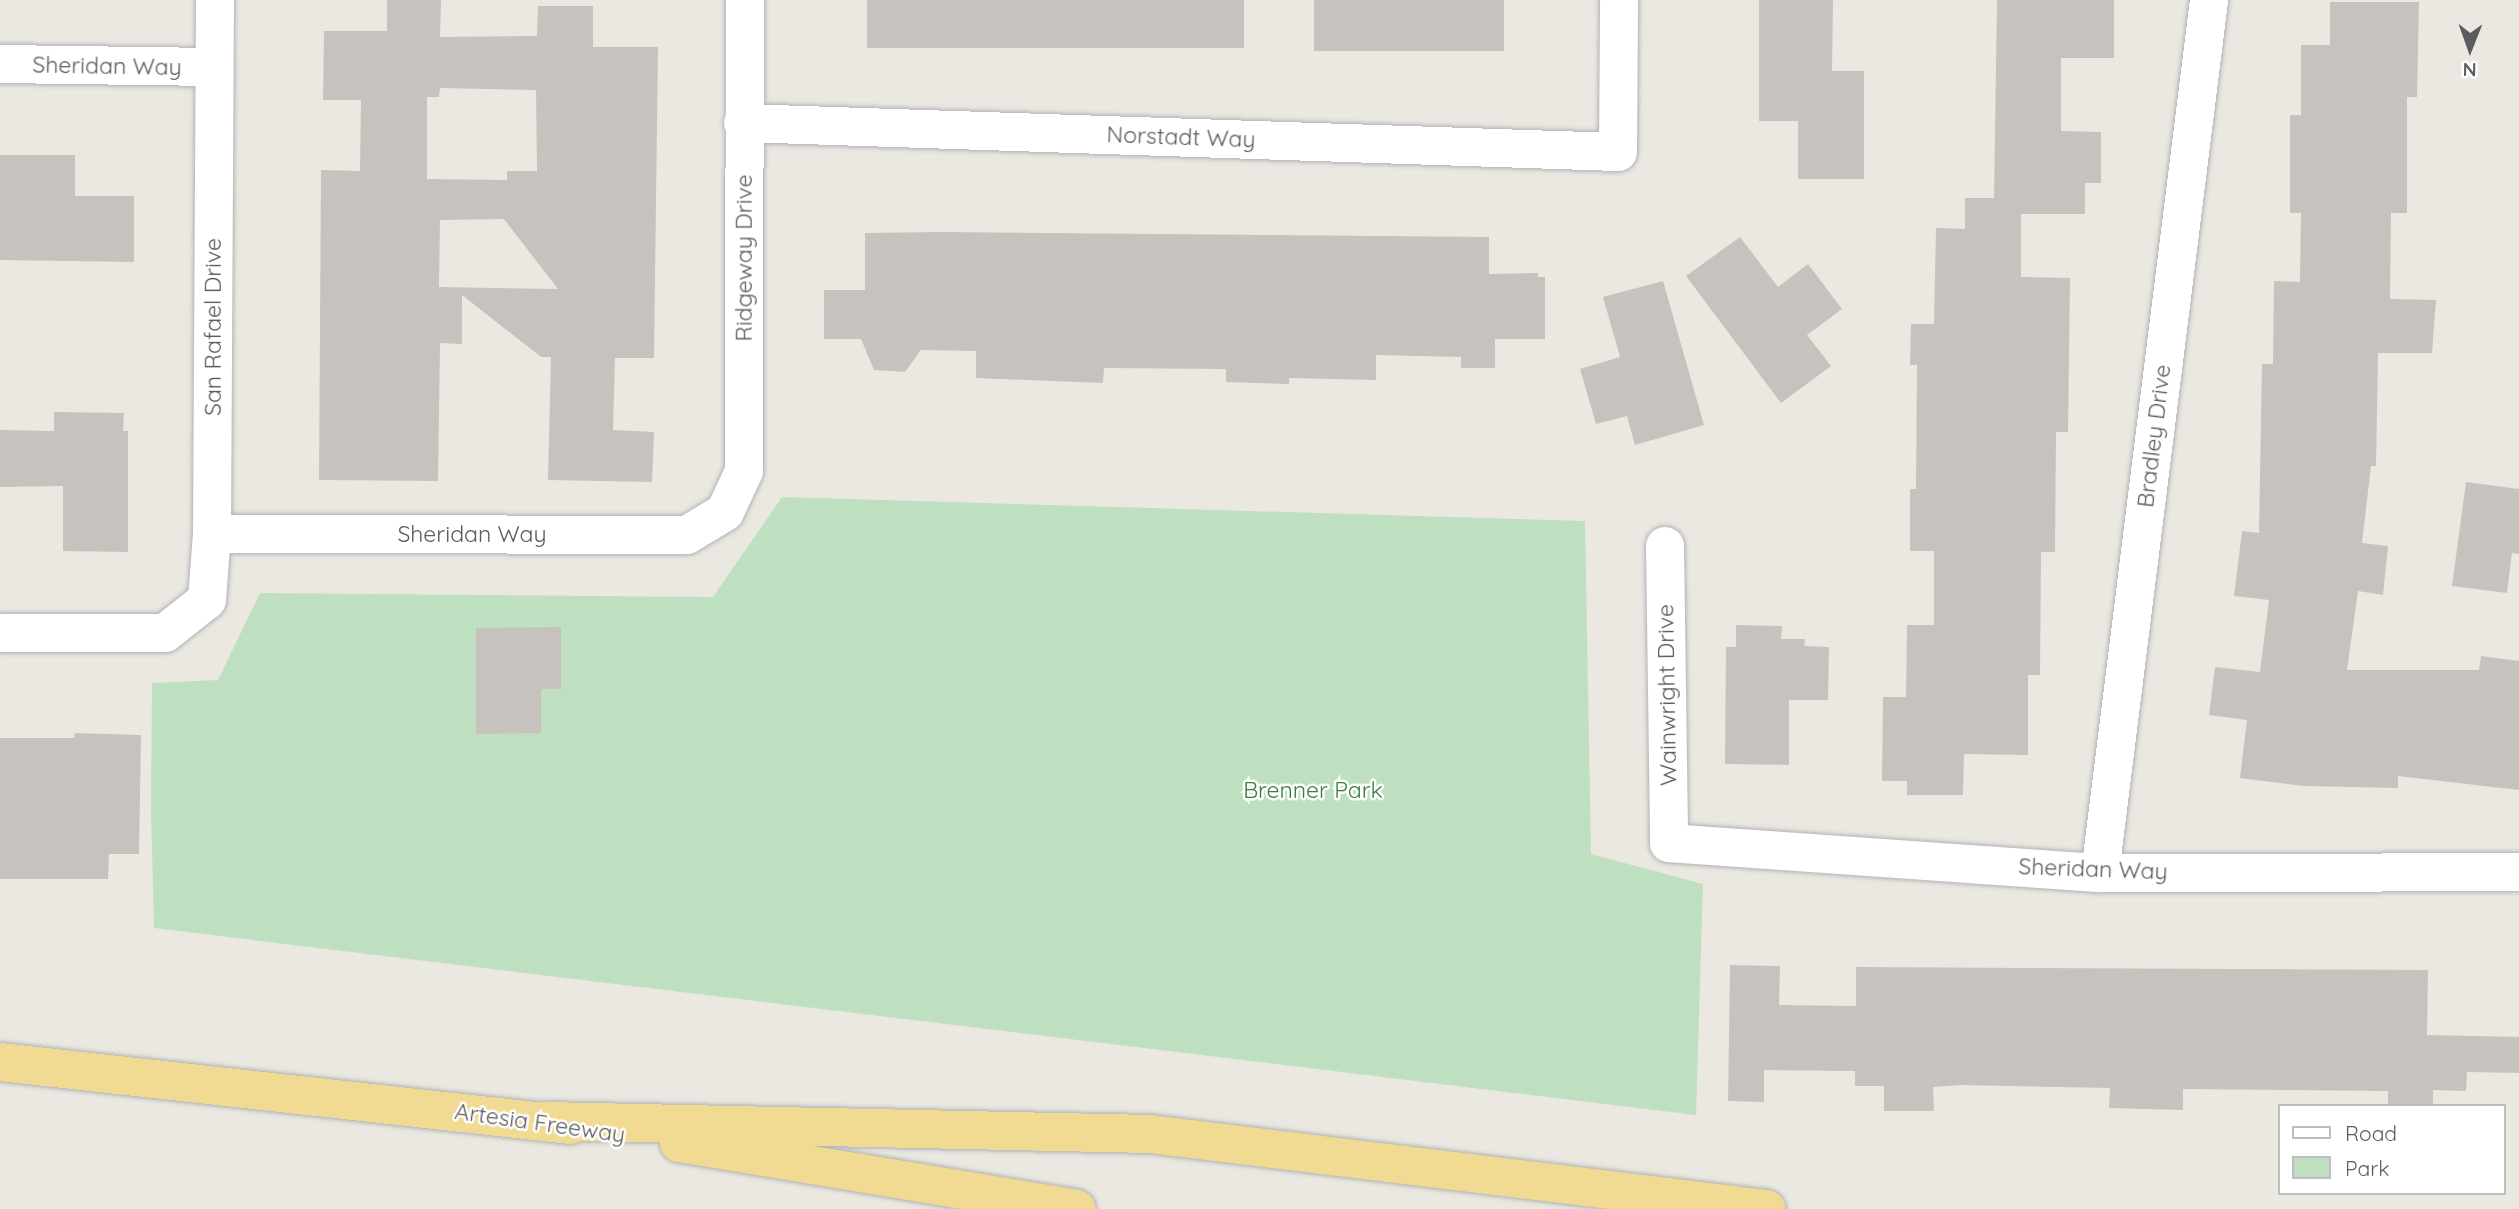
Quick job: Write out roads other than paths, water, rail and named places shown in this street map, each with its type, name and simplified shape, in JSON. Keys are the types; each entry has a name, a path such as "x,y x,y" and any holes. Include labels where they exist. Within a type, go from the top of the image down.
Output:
{"highway":[{"name":"Artesia Freeway","path":"0,1062 545,1121 1077,1209"},
{"path":"545,1121 1150,1133 1766,1209"}],"street":[{"name":"San Rafael Drive","path":"0,633 165,633 207,600 212,534 215,0"},
{"name":"Ridgeway Drive","path":"725,512 744,471 745,0"},
{"name":"Norstadt Way","path":"743,123 1618,152 1619,0"},
{"name":"Bradley Drive","path":"2100,873 2209,0"},
{"name":"Sheridan Way","path":"0,64 214,67"},
{"name":"Sheridan Way","path":"212,534 687,535 725,512"},
{"name":"Wainwright Drive","path":"1665,546 1669,844"},
{"name":"Sheridan Way","path":"1669,844 2100,873 2519,872"}],"park label":[{"name":"Brenner Park","path":"1313,790"}]}
